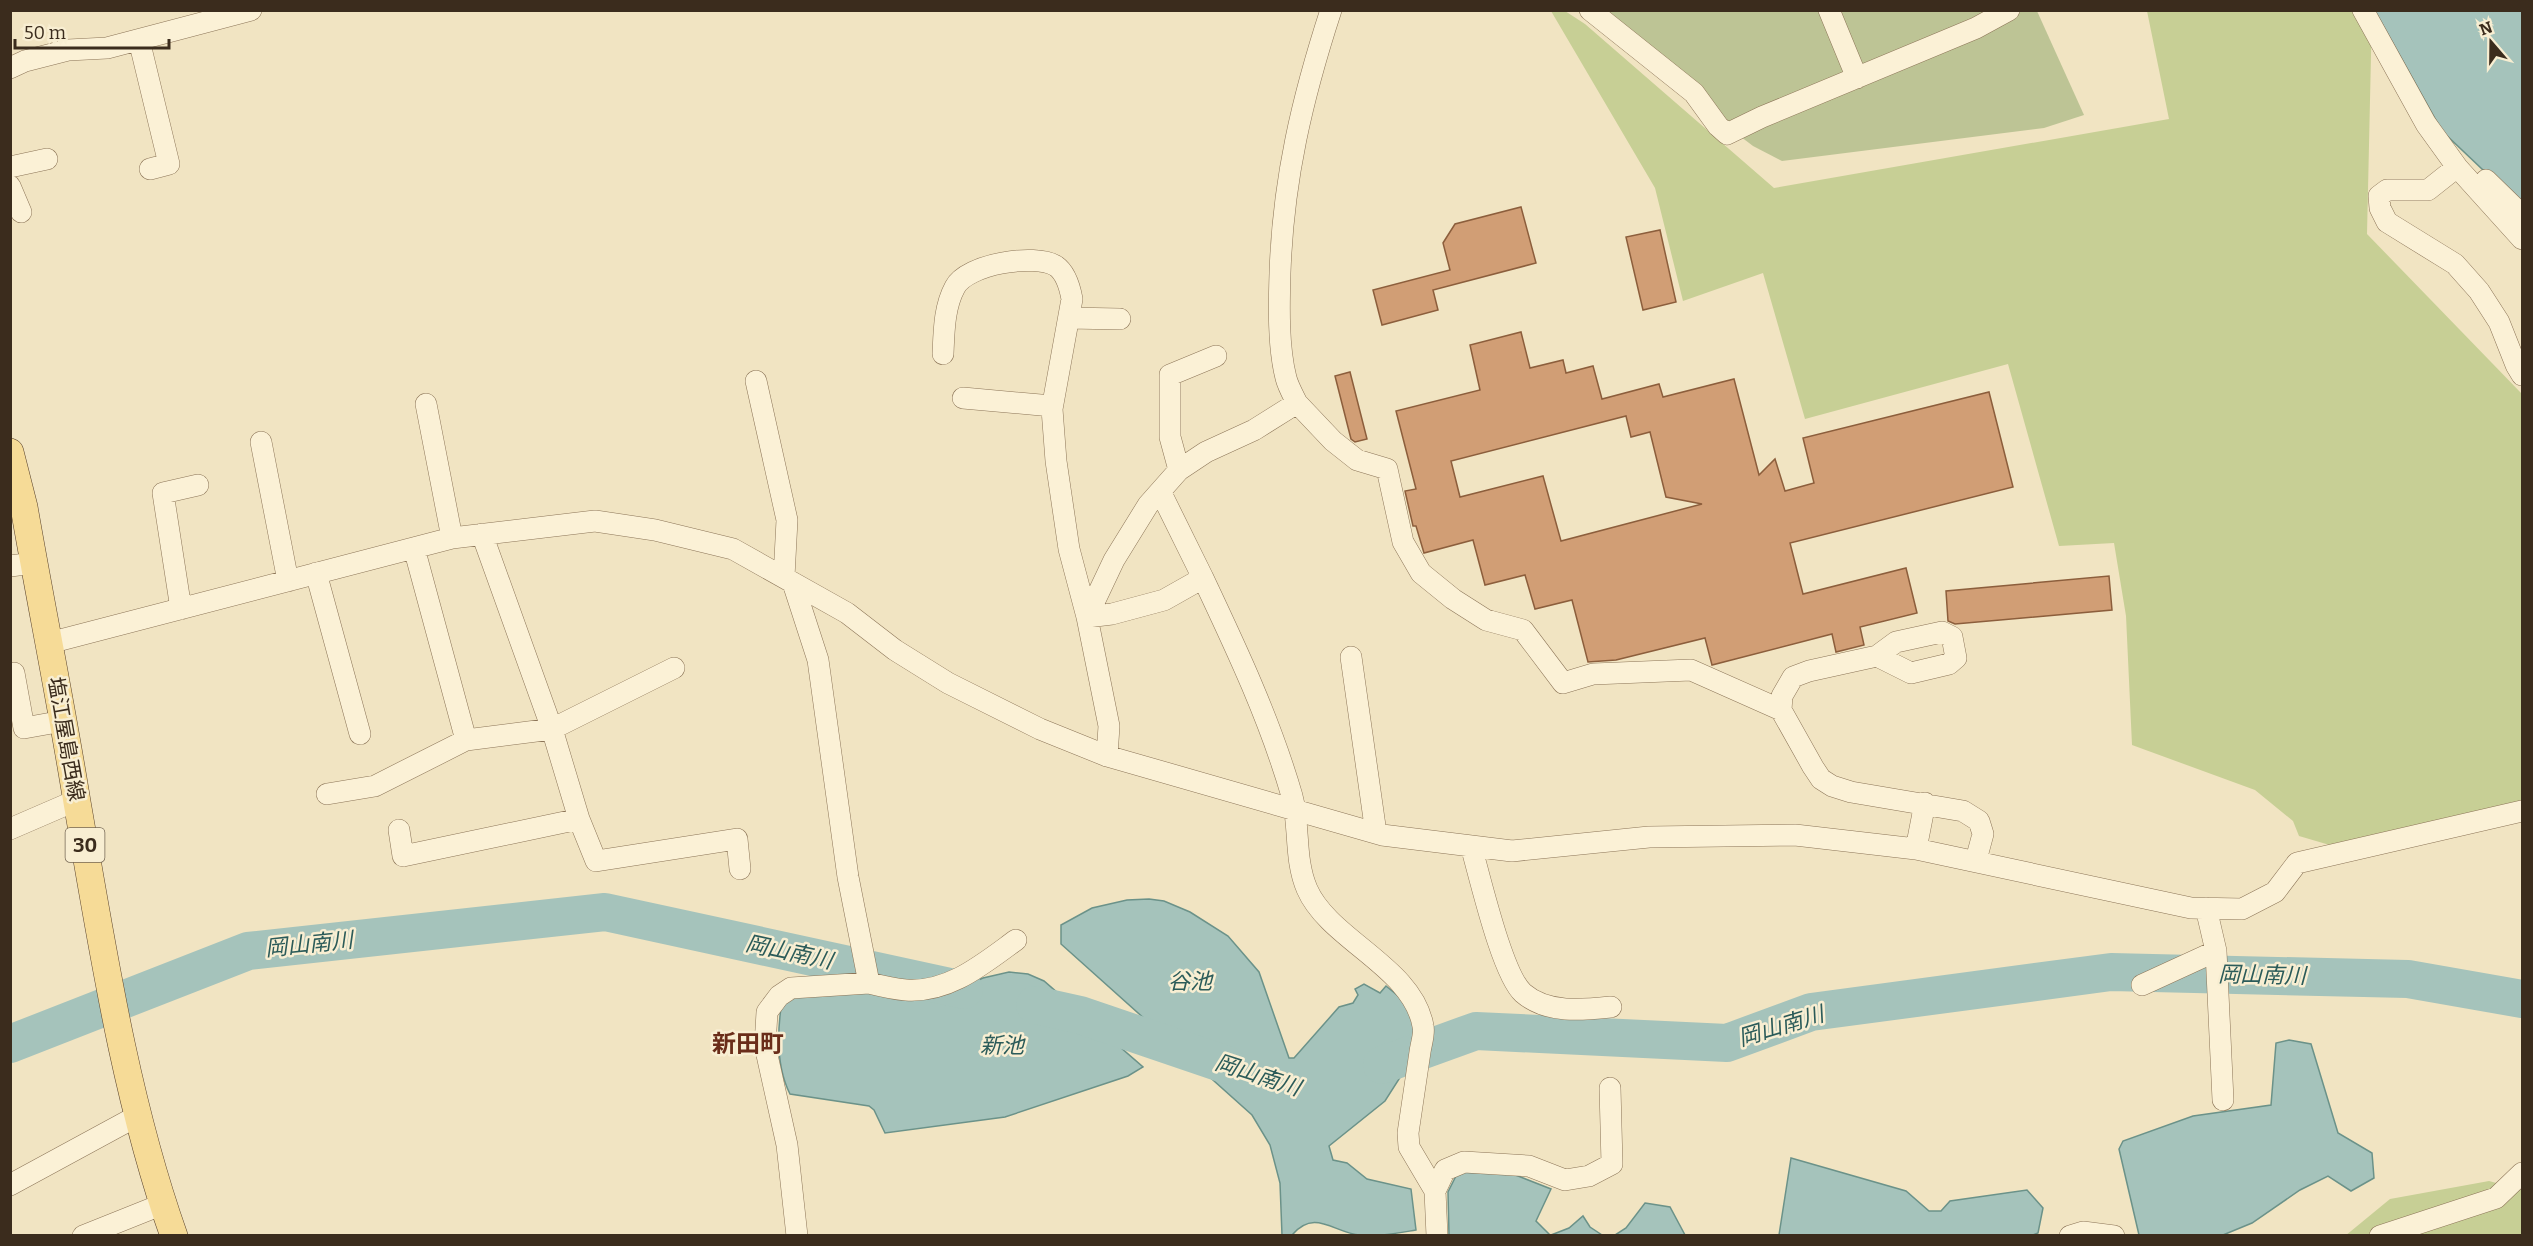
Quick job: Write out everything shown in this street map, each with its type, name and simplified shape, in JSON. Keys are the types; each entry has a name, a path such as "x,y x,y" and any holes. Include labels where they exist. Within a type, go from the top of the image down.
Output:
{"main road":[{"name":"塩江屋島西線","path":"11,455 24,507 22,565 49,643 103,956 139,1114 174,1236"}],"street":[{"path":"1331,10 1309,77 1295,139 1281,236 1279,312 1286,378 1297,403 1333,441 1357,460 1387,469 1403,542 1421,573 1453,599 1486,620 1523,630 1563,683 1593,674 1691,670 1781,710"},
{"path":"1590,10 1694,93 1718,126 1727,134 1857,78 1981,17 2009,10"},
{"path":"1828,10 1857,78"},
{"path":"2363,10 2426,124 2439,143 2457,167 2523,239"},
{"path":"10,68 25,61 68,50 107,48 249,11"},
{"path":"140,40 169,164 150,169"},
{"path":"2439,143 2451,146 2523,215"},
{"path":"10,167 48,159"},
{"path":"2457,167 2428,190 2387,190 2379,196 2380,208 2387,222 2455,264 2479,291 2499,322 2516,365 2523,375"},
{"path":"10,186 21,212"},
{"path":"943,354 945,317 955,286 965,274 1018,260 1041,260 1058,267 1069,284 1072,298 1052,406 1056,461 1069,549 1087,616 1109,726 1107,756"},
{"path":"1069,318 1119,319"},
{"path":"1179,470 1170,437 1170,375 1216,356"},
{"path":"756,381 787,520 788,580 818,660 848,877 869,983"},
{"path":"963,398 1052,406"},
{"path":"1087,616 1114,560 1148,505 1179,470 1206,452 1254,430 1297,403"},
{"path":"426,404 452,538"},
{"path":"261,442 288,581"},
{"path":"182,609 163,493 198,485"},
{"path":"1161,493 1251,679 1271,730 1293,800 1300,864 1308,891 1325,914 1390,972 1415,1003 1424,1027 1408,1133 1408,1147 1435,1191"},
{"path":"49,643 452,538 595,521 655,530 733,549 847,613 895,650 948,683 1040,729 1107,756 1376,833 1512,851 1649,837 1795,835 1916,849 1976,860 2191,908 2242,909 2275,892 2297,864 2523,811"},
{"path":"482,534 552,729 579,819 596,861 737,839 740,869"},
{"path":"414,548 466,740"},
{"path":"316,573 360,734"},
{"path":"1087,616 1112,614 1164,600 1203,578"},
{"path":"1877,656 1809,671 1793,677 1782,696 1781,710 1821,779 1832,786 1851,792 1963,811 1979,821 1983,834 1976,860"},
{"path":"1351,657 1376,833"},
{"path":"327,794 375,786 466,740 552,729 674,668"},
{"path":"14,674 24,728 63,720"},
{"path":"10,830 77,800"},
{"path":"1916,849 1926,803"},
{"path":"399,830 403,856 579,819"},
{"path":"1471,846 1505,963 1522,992 1541,1003 1571,1011 1611,1008"},
{"path":"2206,908 2216,951 2223,1100"},
{"path":"797,1236 787,1145 765,1046 767,1012 779,996 791,988 869,983 906,990 926,989 963,978 1016,940"},
{"path":"2142,985 2216,951"},
{"path":"1437,1236 1435,1191 1445,1170 1464,1162 1528,1166 1565,1180 1589,1176 1612,1164 1610,1088"},
{"path":"10,1185 139,1114"},
{"path":"2380,1236 2496,1198 2523,1173"},
{"path":"83,1236 163,1204"},
{"path":"2070,1236 2083,1232 2114,1236"}],"green space":[{"path":"1551,11 1565,11 1585,24 1774,188 2169,119 2147,11 2372,11 2367,234 2522,394 2522,805 2333,846 2299,836 2293,821 2255,790 2132,745 2126,616 2114,543 2059,546 2008,364 1805,419 1763,273 1683,301 1655,188"},
{"path":"1596,11 2037,11 2084,115 2044,128 1782,161 1753,146 1724,124"},
{"path":"2489,1181 2522,1190 2522,1235 2345,1236 2390,1199"}],"water":[{"path":"2375,11 2522,11 2522,207 2442,131"},
{"name":"谷池","path":"1127,900 1164,901 1190,912 1228,936 1259,972 1289,1058 1294,1058 1339,1007 1353,1003 1358,995 1355,989 1364,984 1380,993 1386,986 1408,1004 1417,1029 1408,1065 1385,1101 1329,1146 1333,1160 1347,1163 1367,1179 1411,1189 1416,1230 1381,1235 1360,1235 1325,1224 1309,1223 1300,1227 1292,1235 1282,1235 1280,1183 1270,1145 1252,1115 1061,944 1061,925 1092,908"},
{"name":"新池","path":"1009,972 1028,974 1044,981 1143,1067 1128,1076 1005,1117 885,1133 874,1110 869,1106 790,1094 780,1060 779,1025 782,1001 792,994 869,991 945,995 983,978"},
{"path":"2289,1040 2311,1044 2338,1133 2372,1153 2374,1178 2351,1191 2328,1176 2300,1190 2252,1223 2223,1235 2139,1235 2119,1149 2123,1141 2193,1116 2271,1105 2276,1043"},
{"path":"1791,1158 1906,1191 1929,1211 1941,1211 1950,1201 2027,1190 2043,1208 2038,1233 2030,1236 1779,1235"},
{"path":"1458,1172 1513,1174 1551,1189 1536,1221 1550,1235 1449,1235 1448,1192"},
{"path":"1645,1203 1670,1207 1685,1235 1615,1235 1626,1228"},
{"path":"1583,1216 1590,1227 1602,1235 1551,1235 1569,1228"}],"building":[{"path":"1521,207 1536,263 1433,290 1438,310 1382,325 1373,290 1450,270 1443,243 1455,224"},
{"path":"1660,230 1676,302 1643,310 1626,237"},
{"path":"1521,332 1530,368 1563,360 1566,373 1593,366 1602,399 1659,384 1663,397 1734,379 1759,475 1775,459 1785,491 1814,483 1803,438 1989,392 2013,487 1790,543 1803,594 1906,568 1917,613 1860,627 1864,645 1836,652 1832,634 1712,665 1705,638 1616,660 1588,662 1572,600 1535,609 1525,575 1485,585 1473,540 1424,553 1416,526 1413,526 1405,491 1416,489 1396,411 1480,390 1470,345","holes":["1626,416 1631,437 1650,432 1666,497 1702,504 1561,541 1543,476 1460,497 1451,461"]},
{"path":"1350,372 1367,439 1355,442 1351,439 1335,376"},
{"path":"2109,576 2112,610 1955,624 1948,621 1946,591"}],"waterway":[{"name":"岡山南川","path":"10,1044 248,951 605,912 964,990"},
{"name":"岡山南川","path":"1382,1065 1476,1031 1727,1043 1811,1012 2111,972 2408,979 2522,999"},
{"name":"岡山南川","path":"1035,1005 1080,1015 1227,1065"}],"district":[{"name":"新田町","path":"748,1044"}]}
